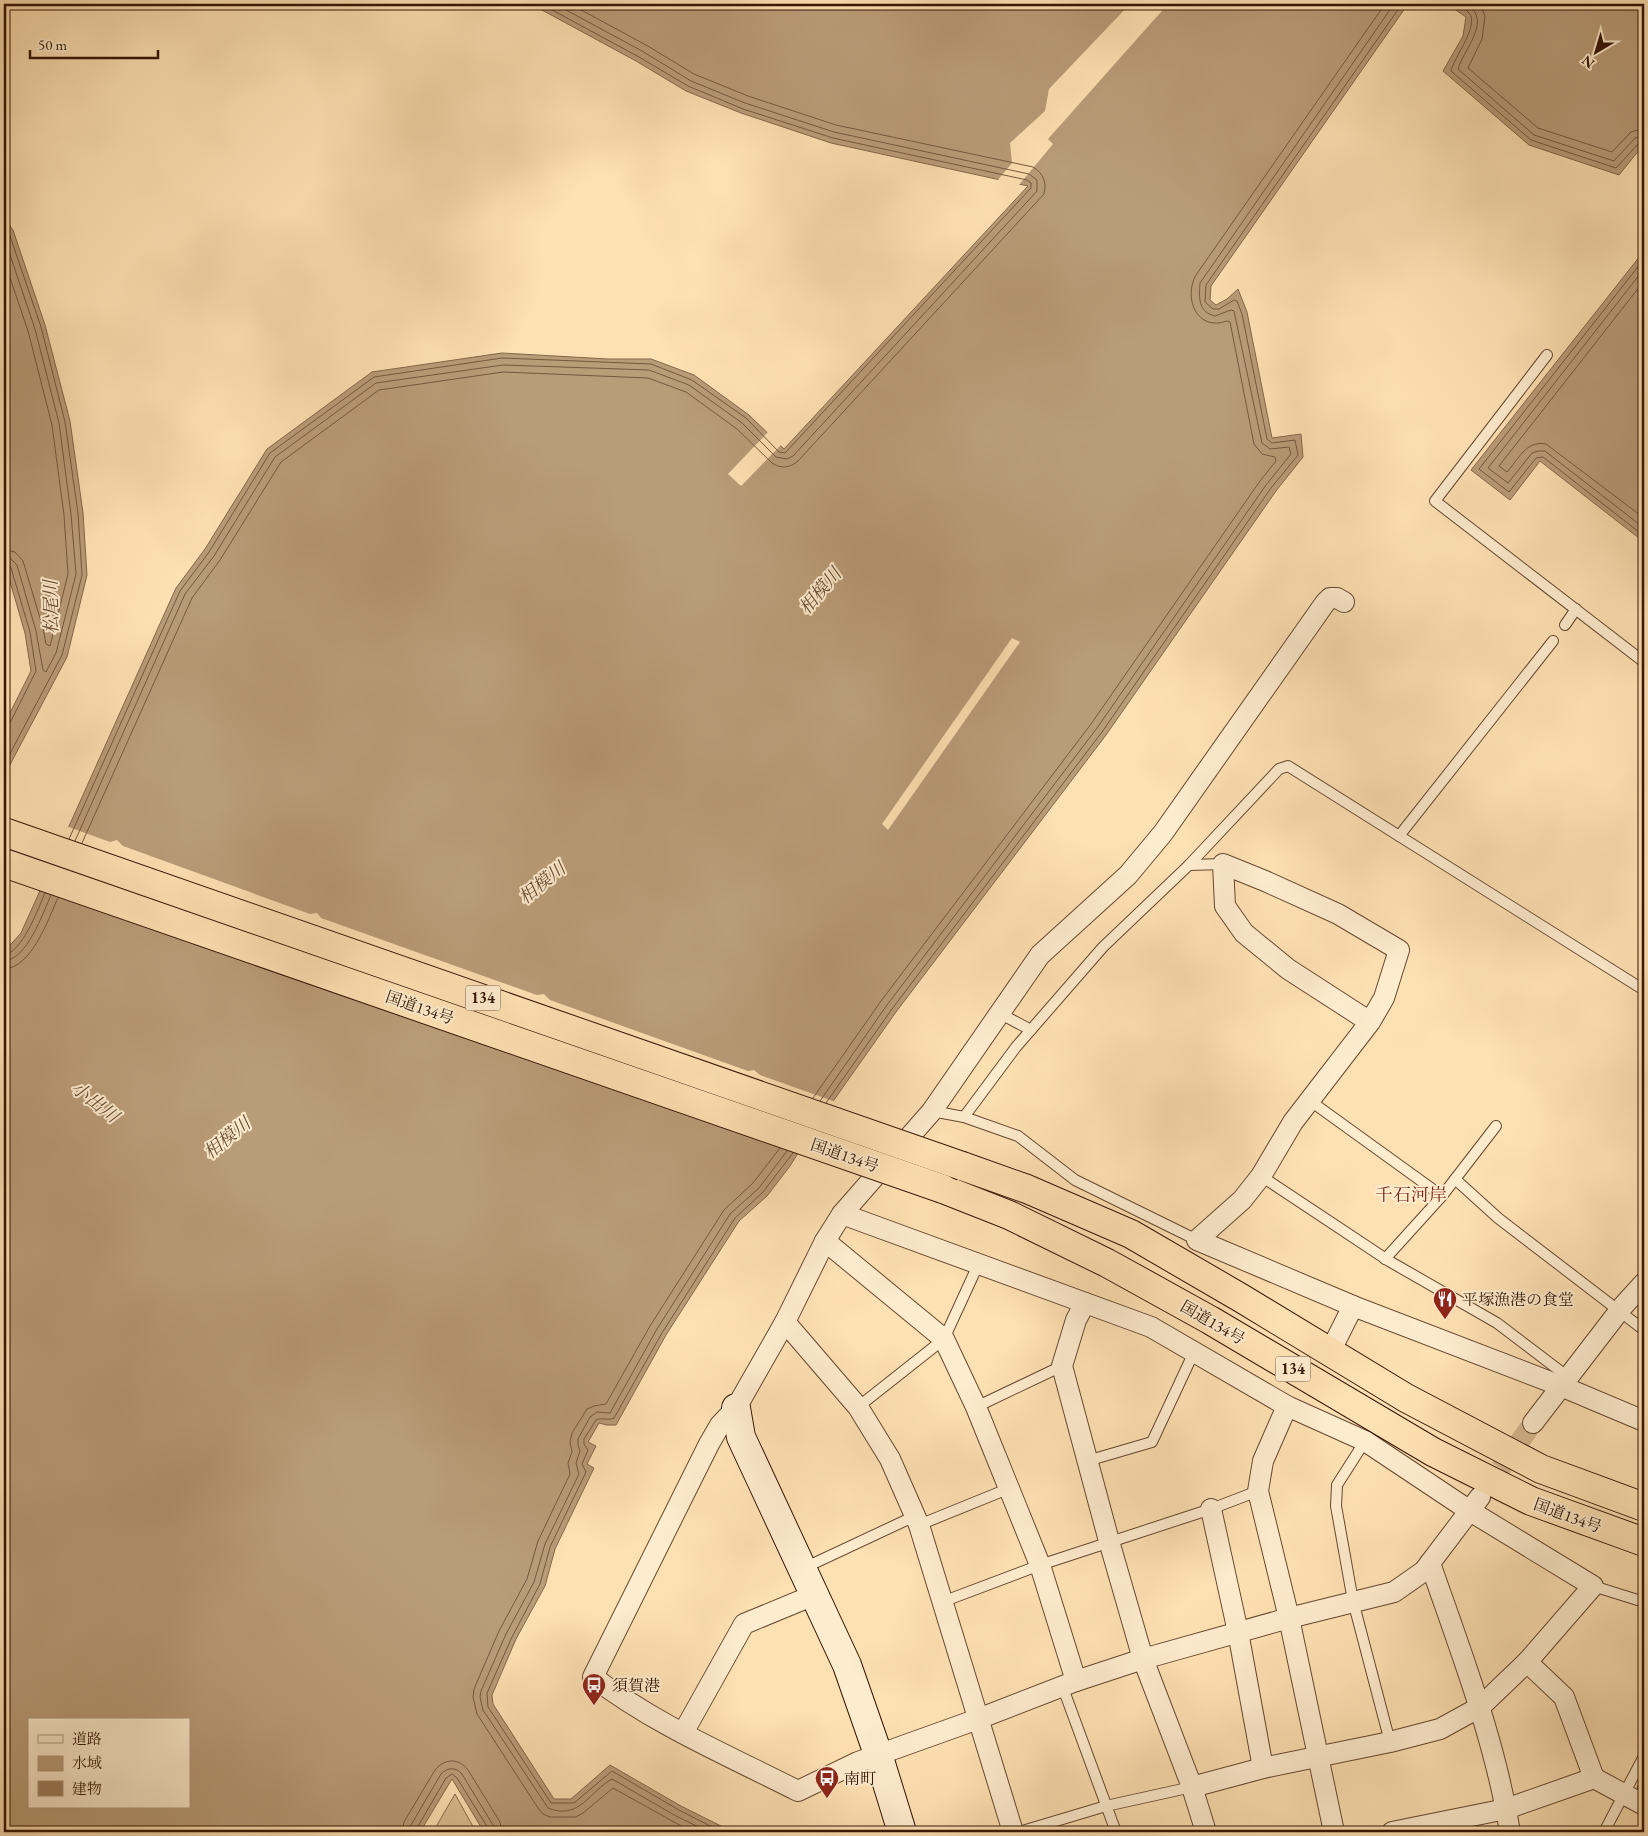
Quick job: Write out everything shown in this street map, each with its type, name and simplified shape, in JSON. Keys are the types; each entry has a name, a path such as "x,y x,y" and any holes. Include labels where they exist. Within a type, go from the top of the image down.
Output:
{"highway":[{"name":"国道134号","path":"4,832 1027,1190 1131,1234 1406,1398 1541,1469 1644,1507"},
{"name":"国道134号","path":"4,863 943,1189 1009,1216 1107,1263 1210,1320 1433,1452 1531,1501 1644,1542"}],"street":[{"path":"1344,602 1337,598 1330,598 1325,603 1163,833 1128,875 1040,955 932,1111 842,1214 825,1241 785,1322 736,1408 720,1425 709,1444 593,1677 611,1690 683,1732 798,1791 878,1754 1144,1659 1289,1618 1394,1592 1424,1571 1475,1504"},
{"path":"1370,1022 1288,969 1244,933 1225,906 1223,864 1338,914 1399,950 1384,998 1370,1022 1293,1122 1261,1176 1242,1200 1198,1240 1353,1306 1565,1381 1644,1421"},
{"path":"842,1214 1151,1328 1287,1406 1365,1441 1475,1504 1593,1586 1528,1662 1480,1707 1440,1729 1318,1758 1263,1768 1192,1787"},
{"path":"825,1241 944,1339 1010,1488 1040,1565 1069,1685"},
{"path":"1533,1423 1618,1312 1644,1283"},
{"path":"1085,1303 1076,1320 1062,1366 1109,1541 1144,1659 1192,1787 1206,1832"},
{"path":"1330,1352 1353,1306"},
{"path":"785,1322 858,1407 890,1459 917,1520 1013,1832"},
{"path":"1287,1406 1263,1461 1258,1491 1289,1618 1334,1832"},
{"path":"736,1408 742,1436 847,1664 902,1832"},
{"path":"1211,1508 1238,1632 1263,1768"},
{"path":"1430,1563 1480,1707 1510,1832"},
{"path":"683,1732 744,1624 814,1595"},
{"path":"1528,1662 1564,1697 1594,1778 1644,1804"},
{"path":"1392,1832 1506,1809 1594,1778"}],"lane":[{"path":"1547,355 1435,501 1644,662"},
{"path":"1565,625 1576,609"},
{"path":"1400,836 1553,642"},
{"path":"964,1117 1031,1030 1103,947 1189,865 1280,769 1288,766 1644,990"},
{"path":"1189,865 1223,864"},
{"path":"999,1013 1031,1030"},
{"path":"1309,1100 1442,1196"},
{"path":"932,1111 964,1117 1018,1136 1076,1180 1198,1240"},
{"path":"1385,1259 1442,1196 1496,1126"},
{"path":"1261,1176 1385,1259 1497,1323 1565,1381"},
{"path":"1455,1179 1498,1218 1618,1312 1644,1330"},
{"path":"858,1407 944,1339 978,1265"},
{"path":"1087,1461 1152,1442 1194,1352"},
{"path":"976,1408 1062,1366"},
{"path":"1365,1441 1337,1485 1336,1506 1353,1601 1390,1742"},
{"path":"803,1569 917,1520 1010,1488"},
{"path":"942,1602 1040,1565 1258,1491"},
{"path":"1593,1586 1644,1602"},
{"path":"1069,1685 1106,1806 1116,1832"},
{"path":"1604,1832 1644,1756"},
{"path":"1019,1832 1106,1806 1192,1787"}],"shaded area":[{"path":"455,1794 476,1832 433,1832"}],"water":[{"path":"528,4 1408,4 1211,286 1210,300 1216,305 1227,299 1238,289 1247,312 1272,438 1301,434 1303,457 1276,491 1106,735 896,1012 810,1134 790,1166 767,1196 739,1221 666,1335 616,1425 599,1423 588,1442 596,1446 587,1464 594,1468 555,1549 545,1586 516,1639 492,1695 493,1704 554,1799 571,1799 610,1765 681,1806 733,1832 484,1832 452,1779 420,1832 4,1832 4,952 21,933 176,588 205,549 267,449 372,372 502,353 608,359 651,359 694,375 749,415 784,449 1028,186 831,143 741,113 686,91 636,61"},
{"path":"1447,4 1644,4 1644,144 1619,175 1529,145 1443,71 1463,36 1466,17"},
{"name":"松尾川","path":"4,218 13,230 45,325 70,421 83,513 87,575 67,657 4,776 4,725 31,671 25,633 4,561"},
{"path":"1644,251 1644,542 1540,461 1510,500 1471,470"}],"pier":[{"path":"1130,4 1168,4 1048,139 1053,144 1018,186 997,181 1012,163 1010,143 1045,111 1049,89"},
{"path":"953,262 929,291 868,354"},
{"path":"769,431 782,444 741,486 728,474"},
{"path":"1012,638 1020,642 888,830 882,824"},
{"path":"66,826 110,842 117,840 123,846 310,914 317,913 321,918 537,995 544,994 550,1000 748,1071 754,1070 760,1075 836,1102 801,1155 41,884"}],"tunnel":[{"path":"1483,1493 1533,1423"}],"place":[{"name":"平塚漁港の食堂","path":"1445,1320"},
{"name":"須賀港","path":"594,1706"},
{"name":"南町","path":"827,1799"}],"district":[{"name":"千石河岸","path":"1411,1195"}],"water label":[{"name":"相模川","path":"820,591"},
{"name":"相模川","path":"542,883"},
{"name":"小出川","path":"95,1102"},
{"name":"相模川","path":"227,1138"}]}
